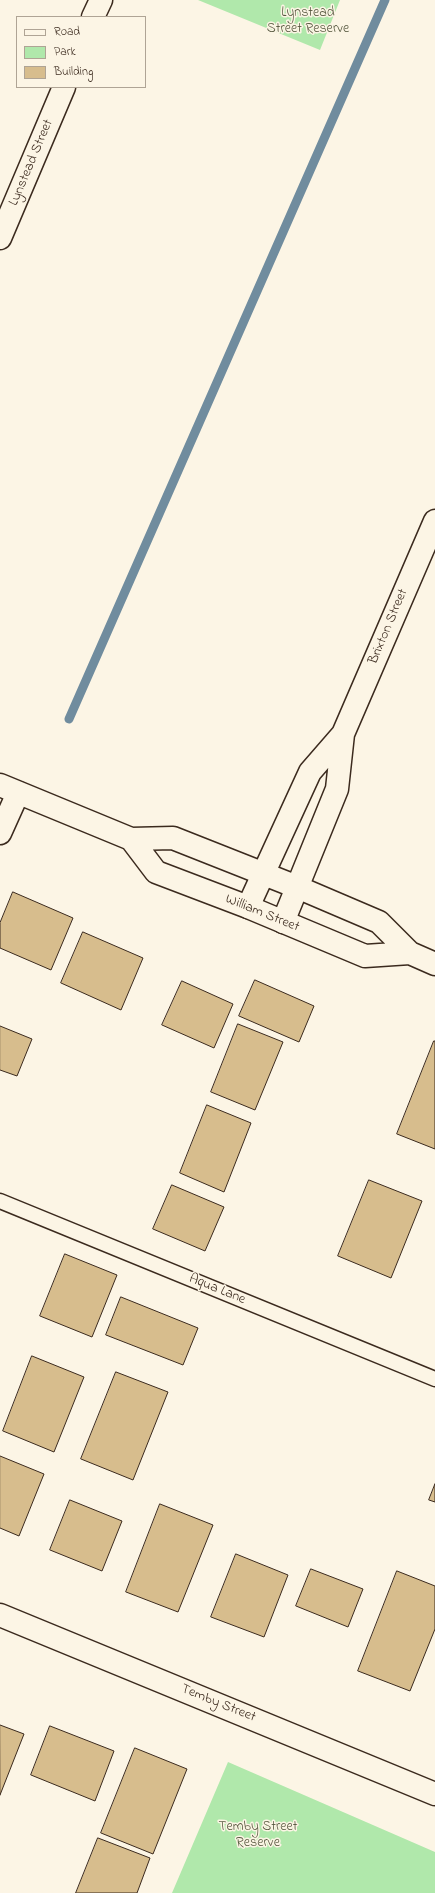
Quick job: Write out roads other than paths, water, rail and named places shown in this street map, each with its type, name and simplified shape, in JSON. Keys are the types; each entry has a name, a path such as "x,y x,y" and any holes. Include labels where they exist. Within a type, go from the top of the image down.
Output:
{"main road":[{"path":"94,16 101,0"},
{"name":"Lynstead Street","path":"0,238 64,88"},
{"name":"Brixton Street","path":"283,922 337,789 343,734 435,521"},
{"name":"Brixton Street","path":"248,907 310,772 343,734"},
{"path":"0,833 9,789"},
{"name":"William Street","path":"9,789 131,838 173,838 263,873 379,922 410,953 435,964"},
{"name":"William Street","path":"131,838 156,872 248,907 365,956 410,953"},
{"name":"Temby Street","path":"0,1615 435,1794"}],"lane":[{"name":"Aqua Lane","path":"0,1201 435,1379"}],"waterway":[{"path":"69,719 385,0"}],"park label":[{"name":"Lynstead Street Reserve","path":"308,22"},
{"name":"Temby Street Reserve","path":"258,1836"}]}
